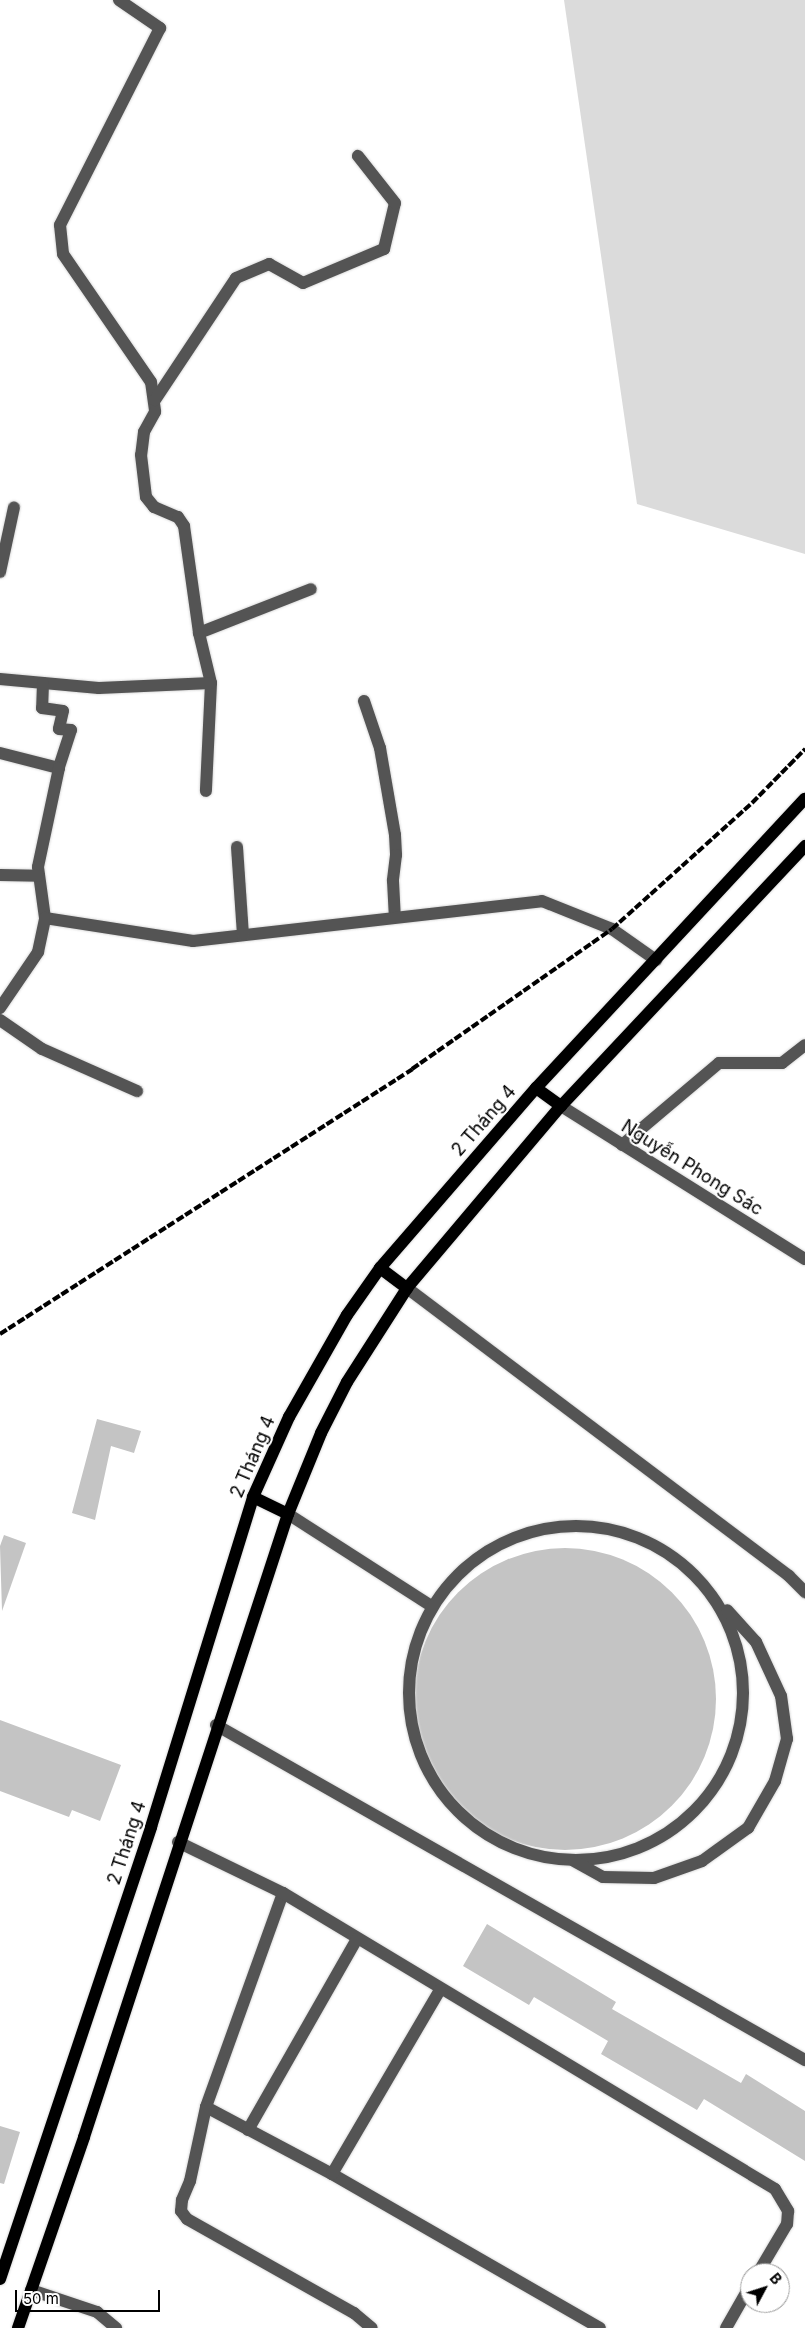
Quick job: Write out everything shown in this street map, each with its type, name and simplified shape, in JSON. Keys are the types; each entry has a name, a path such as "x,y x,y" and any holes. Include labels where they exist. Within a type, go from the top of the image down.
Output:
{"main road":[{"name":"2 Tháng 4","path":"0,2279 151,1827 253,1497 289,1417 347,1315 380,1268 536,1088 805,799"},
{"path":"18,2328 216,1726 288,1514 321,1433 338,1399 408,1288 561,1106 805,846"},
{"path":"536,1088 561,1106"},
{"path":"380,1268 408,1288"},
{"path":"253,1497 288,1514"}],"street":[{"path":"119,0 160,28 60,225 63,254 141,363 151,382 155,400 155,412 141,445 146,497 154,508 178,516 184,526 199,633 211,683 206,791"},
{"path":"155,400 236,278 268,264 303,283 384,249 395,203 358,156"},
{"path":"0,572 14,507"},
{"path":"199,633 311,589"},
{"path":"0,679 99,688 211,683"},
{"path":"0,1008 38,952 45,918 39,876 40,850 58,768 71,730 59,729 63,710 42,708 44,683"},
{"path":"364,700 380,748 395,835 396,856 393,881 396,917"},
{"path":"0,753 58,768"},
{"path":"237,847 243,935"},
{"path":"0,875 39,876"},
{"path":"45,918 192,941 530,901 548,902 612,929 656,960"},
{"path":"0,1020 42,1049 137,1091"},
{"path":"622,1145 718,1063 782,1063 805,1045"},
{"name":"Nguyễn Phong Sác","path":"561,1106 805,1259"},
{"path":"408,1288 789,1576 805,1592"},
{"path":"288,1514 430,1604"},
{"path":"588,1524 645,1539 696,1576 756,1642 781,1696 787,1739 775,1781 748,1828 702,1861 654,1878 603,1877 574,1861 517,1850 479,1830 438,1788 413,1735 408,1676 430,1604 477,1555 530,1530 588,1524"},
{"path":"574,1861 632,1852 683,1824 712,1792 738,1740 744,1681 730,1625 696,1576"},
{"path":"216,1726 805,2060"},
{"path":"178,1842 283,1893 440,1990 776,2189 788,2211 787,2224 764,2263"},
{"path":"283,1893 206,2107 190,2181 182,2200 181,2211 187,2220 354,2313 372,2328"},
{"path":"248,2130 357,1939"},
{"path":"332,2174 440,1990"},
{"path":"206,2107 332,2174 600,2328"},
{"path":"31,2290 97,2312 116,2328"},
{"path":"726,2328 740,2304"}],"shaded area":[{"path":"564,0 805,0 805,554 637,504"}],"building":[{"path":"97,1419 141,1431 134,1453 111,1446 95,1520 72,1513"},
{"path":"4,1535 26,1543 2,1611 0,1546"},
{"path":"565,1548 594,1551 623,1559 649,1573 672,1592 691,1615 705,1641 713,1670 716,1699 713,1728 705,1757 691,1783 672,1806 649,1825 623,1839 594,1847 565,1850 536,1847 507,1839 481,1825 458,1806 439,1783 425,1757 417,1728 414,1699 417,1670 425,1641 439,1615 458,1592 481,1573 507,1559 536,1551"},
{"path":"0,1720 121,1765 100,1821 72,1810 69,1817 0,1791"},
{"path":"487,1924 616,2002 612,2009 741,2083 746,2074 805,2111 805,2161 704,2099 697,2110 601,2054 608,2041 534,1997 529,2005 463,1966"},
{"path":"0,2126 20,2132 4,2184 0,2183"}],"railway":[{"path":"0,1334 412,1069 612,929 752,803 805,749"}]}
